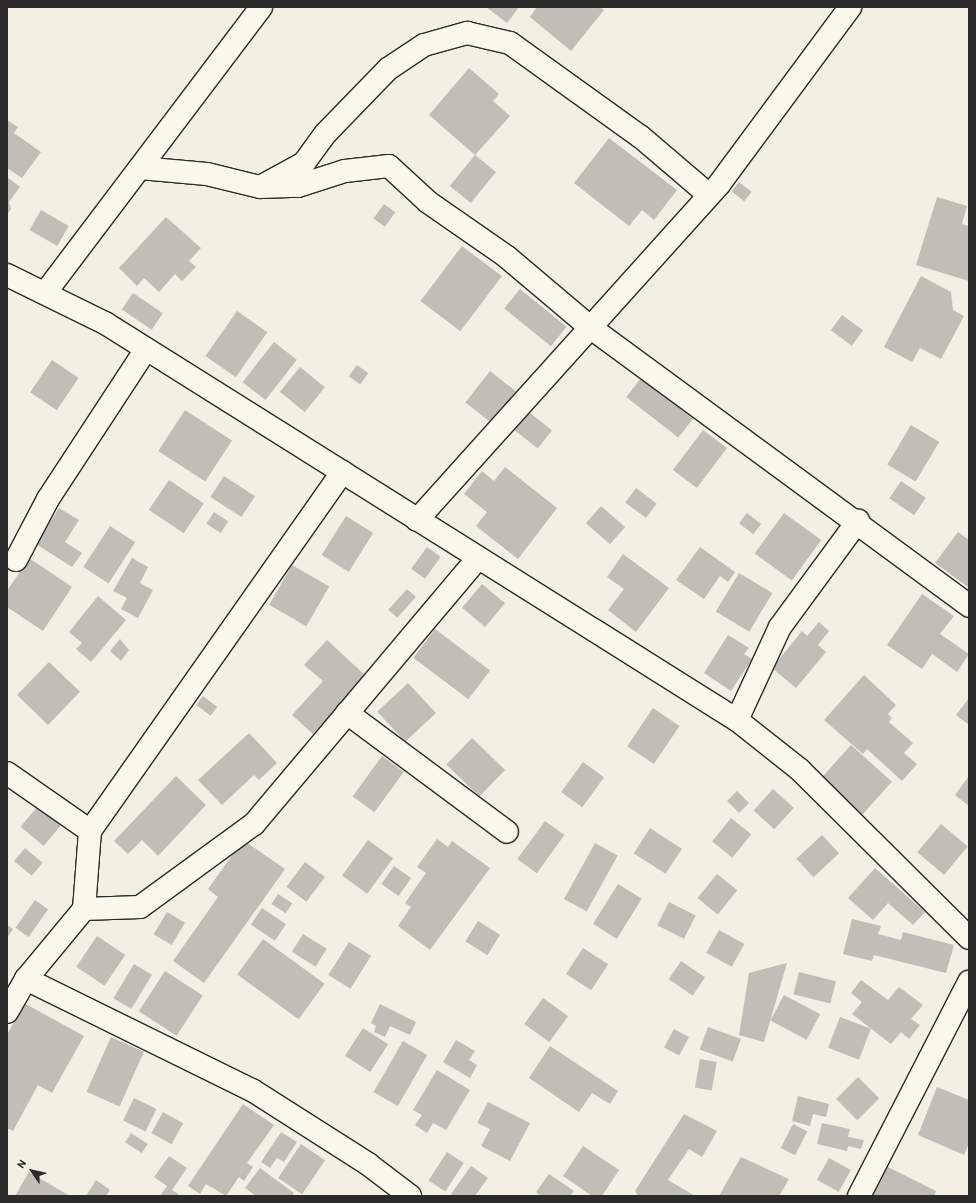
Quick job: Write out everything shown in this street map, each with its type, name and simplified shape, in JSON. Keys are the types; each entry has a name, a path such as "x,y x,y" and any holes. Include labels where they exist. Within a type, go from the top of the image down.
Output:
{"street":[{"path":"45,293 262,7"},
{"path":"417,520 709,195 850,7"},
{"path":"260,187 304,163 326,133 388,69 424,45 466,33 510,43 641,137 709,195"},
{"path":"140,168 207,174 260,187 298,186 345,171 389,166 428,202 507,257 591,328 858,521 969,606"},
{"path":"7,275 105,322 417,520 737,720 800,770 969,938"},
{"path":"16,560 48,499 146,349"},
{"path":"7,1012 26,979 84,909 90,831 342,472"},
{"path":"737,720 780,627 858,521"},
{"path":"84,909 140,907 254,824 478,558"},
{"path":"347,714 507,832"},
{"path":"7,773 90,831"},
{"path":"26,979 252,1090 368,1164 410,1196"},
{"path":"859,1196 969,982"}],"building":[{"path":"486,7 519,7 507,23"},
{"path":"537,7 600,7 604,10 571,51 530,17"},
{"path":"469,68 499,94 493,101 510,116 475,155 429,115"},
{"path":"7,120 18,127 14,133 41,152 22,178 7,168"},
{"path":"609,138 677,190 654,220 642,210 629,226 574,183"},
{"path":"475,155 496,172 471,203 450,186"},
{"path":"7,177 20,187 9,202 11,209 7,215"},
{"path":"739,182 752,192 744,201 732,191"},
{"path":"937,197 967,206 962,224 969,226 969,281 916,265"},
{"path":"384,204 395,212 385,227 373,219"},
{"path":"41,210 69,226 57,246 30,230"},
{"path":"166,217 201,248 189,261 196,267 182,281 175,274 159,292 144,278 137,286 119,268"},
{"path":"462,246 502,276 460,331 420,301"},
{"path":"921,276 951,292 953,310 964,316 941,359 920,348 912,362 884,347"},
{"path":"520,289 567,327 551,346 504,308"},
{"path":"133,293 163,313 152,330 122,310"},
{"path":"237,311 267,332 236,377 205,356"},
{"path":"842,315 863,330 852,346 831,330"},
{"path":"274,342 297,360 265,400 243,382"},
{"path":"52,360 79,378 57,410 30,392"},
{"path":"357,365 368,373 360,385 349,376"},
{"path":"300,367 325,387 305,412 280,392"},
{"path":"490,371 516,391 491,423 465,403"},
{"path":"641,378 693,419 678,438 626,397"},
{"path":"185,410 232,440 205,482 158,451"},
{"path":"526,410 552,430 538,448 512,428"},
{"path":"911,425 939,442 916,481 887,464"},
{"path":"703,430 727,448 697,488 673,470"},
{"path":"505,467 557,508 518,559 476,526 487,512 464,494 482,471 494,481"},
{"path":"224,476 255,496 241,517 210,497"},
{"path":"169,480 204,503 184,533 149,510"},
{"path":"901,481 926,498 914,515 889,498"},
{"path":"636,488 657,504 646,518 625,502"},
{"path":"601,506 625,527 610,544 586,523"},
{"path":"59,508 79,520 65,542 82,553 72,567 36,544"},
{"path":"214,512 228,521 221,533 206,524"},
{"path":"747,513 761,524 753,534 739,523"},
{"path":"784,513 821,540 792,580 755,553"},
{"path":"346,516 373,533 349,572 322,555"},
{"path":"110,526 135,542 108,583 83,567"},
{"path":"958,532 969,540 968,587 935,563"},
{"path":"427,547 441,557 425,579 411,569"},
{"path":"700,547 735,572 728,582 720,576 704,599 676,580"},
{"path":"623,554 669,588 636,632 608,610 624,589 607,577"},
{"path":"29,558 72,587 43,631 7,607 7,591"},
{"path":"132,558 148,567 140,583 153,590 138,618 121,609 127,598 113,591"},
{"path":"292,565 329,586 306,626 269,605"},
{"path":"739,573 772,593 749,632 716,612"},
{"path":"482,584 505,603 485,627 462,608"},
{"path":"407,589 416,597 397,618 388,610"},
{"path":"922,594 954,616 940,634 969,654 957,672 932,654 922,669 887,645"},
{"path":"98,596 126,620 91,662 76,649 82,643 69,632"},
{"path":"819,622 829,631 818,645 826,652 796,688 772,668 802,631 807,636"},
{"path":"435,629 490,671 468,699 413,658"},
{"path":"728,635 749,648 744,654 752,659 731,691 704,673"},
{"path":"120,639 129,650 121,661 110,651"},
{"path":"327,640 366,676 313,734 292,715 323,681 304,665"},
{"path":"49,662 80,692 48,725 17,695"},
{"path":"864,675 896,705 888,714 892,718 889,722 913,743 904,753 917,764 902,781 867,749 863,754 824,720"},
{"path":"408,683 436,713 405,742 377,712"},
{"path":"203,696 217,707 210,716 196,705"},
{"path":"969,698 969,725 956,715"},
{"path":"653,708 680,726 654,764 627,746"},
{"path":"249,733 277,763 259,780 254,775 222,805 198,780"},
{"path":"472,738 505,770 479,797 446,765"},
{"path":"851,745 892,782 862,815 821,778"},
{"path":"382,756 404,772 374,812 353,796"},
{"path":"583,762 604,777 582,807 561,792"},
{"path":"176,776 206,805 158,856 142,840 128,854 114,841"},
{"path":"969,776 969,806 955,795"},
{"path":"773,789 794,808 774,829 754,811"},
{"path":"737,791 749,803 739,813 727,801"},
{"path":"38,806 61,825 44,846 21,827"},
{"path":"731,818 751,834 732,858 712,841"},
{"path":"545,821 564,835 537,873 517,859"},
{"path":"941,824 968,846 944,875 917,852"},
{"path":"650,828 682,849 666,874 634,853"},
{"path":"822,835 839,853 813,877 796,859"},
{"path":"437,839 448,847 452,841 490,868 430,950 398,926 411,907 405,903 426,873 417,867"},
{"path":"243,840 285,869 204,983 173,961 218,897 208,889"},
{"path":"368,840 393,858 367,894 342,876"},
{"path":"595,843 618,856 587,912 564,899"},
{"path":"25,848 43,863 32,876 14,861"},
{"path":"305,862 325,877 306,902 286,887"},
{"path":"394,866 411,878 399,896 381,884"},
{"path":"875,868 925,912 913,925 888,903 873,920 848,898"},
{"path":"717,874 737,890 718,914 697,898"},
{"path":"618,884 642,899 617,939 593,924"},
{"path":"278,894 292,903 286,913 271,904"},
{"path":"35,900 48,909 29,937 15,928"},
{"path":"669,902 696,916 684,939 657,925"},
{"path":"262,908 286,924 275,941 251,925"},
{"path":"167,912 185,923 172,945 154,934"},
{"path":"852,919 881,926 878,934 901,940 903,932 954,945 946,973 874,955 872,961 843,954"},
{"path":"478,921 500,935 487,955 465,941"},
{"path":"7,925 13,929 7,938"},
{"path":"719,930 744,944 732,967 706,953"},
{"path":"303,934 327,949 316,967 292,952"},
{"path":"97,936 125,955 104,986 76,967"},
{"path":"263,939 324,984 299,1019 237,975"},
{"path":"349,942 371,956 350,989 328,975"},
{"path":"583,948 608,964 591,990 566,974"},
{"path":"681,961 705,977 693,995 669,979"},
{"path":"787,963 764,1042 739,1035 749,973"},
{"path":"134,964 152,975 131,1009 113,998"},
{"path":"165,971 203,996 177,1036 139,1011"},
{"path":"799,972 836,981 830,1004 793,994"},
{"path":"861,980 888,1000 899,987 923,1005 911,1019 920,1025 909,1039 901,1032 891,1044 852,1014 862,1002 851,993"},
{"path":"784,995 820,1014 807,1040 770,1021"},
{"path":"543,998 568,1016 549,1042 524,1024"},
{"path":"24,1003 84,1036 52,1093 38,1085 13,1131 7,1128 7,1035"},
{"path":"380,1004 416,1022 410,1035 390,1026 385,1037 374,1032 376,1026 371,1023"},
{"path":"840,1017 871,1029 859,1060 828,1048"},
{"path":"708,1027 741,1039 733,1062 700,1050"},
{"path":"363,1028 388,1044 370,1072 345,1056"},
{"path":"674,1029 689,1037 679,1056 664,1048"},
{"path":"111,1037 144,1052 119,1106 87,1092"},
{"path":"456,1040 475,1051 469,1060 477,1065 470,1078 443,1062"},
{"path":"403,1041 427,1055 398,1106 373,1092"},
{"path":"550,1046 618,1091 610,1104 592,1093 579,1112 529,1078"},
{"path":"700,1059 717,1062 712,1091 695,1088"},
{"path":"437,1070 470,1090 446,1130 433,1123 427,1133 415,1125 422,1115 413,1110"},
{"path":"858,1077 879,1098 857,1120 836,1099"},
{"path":"937,1087 969,1100 969,1143 964,1155 918,1135"},
{"path":"798,1096 829,1104 826,1117 813,1114 810,1126 792,1121"},
{"path":"134,1098 156,1109 146,1131 123,1120"},
{"path":"488,1102 530,1123 510,1161 481,1146 490,1129 477,1123"},
{"path":"243,1104 274,1125 247,1163 253,1167 244,1181 239,1177 226,1196 206,1184 200,1194 188,1186"},
{"path":"163,1112 183,1123 171,1144 151,1133"},
{"path":"684,1114 717,1131 702,1157 689,1149 668,1180 695,1196 638,1196 635,1191"},
{"path":"822,1123 850,1129 848,1137 864,1140 861,1149 848,1146 847,1151 817,1144"},
{"path":"793,1124 807,1131 795,1155 781,1148"},
{"path":"281,1132 297,1142 284,1162 277,1158 270,1168 261,1162"},
{"path":"131,1133 148,1144 142,1153 125,1142"},
{"path":"301,1144 325,1160 302,1194 278,1178"},
{"path":"583,1146 619,1170 602,1196 592,1196 563,1176"},
{"path":"447,1152 464,1163 445,1191 428,1181"},
{"path":"169,1156 187,1168 172,1190 181,1196 160,1196 167,1186 154,1177"},
{"path":"741,1157 789,1179 779,1196 719,1196"},
{"path":"829,1158 851,1170 839,1192 817,1180"},
{"path":"471,1166 488,1178 475,1196 454,1196 451,1194"},
{"path":"886,1166 936,1191 934,1196 872,1196"},
{"path":"260,1168 294,1193 292,1196 256,1196 245,1188"},
{"path":"29,1172 70,1196 15,1196"},
{"path":"549,1174 574,1191 570,1196 541,1196 536,1192"},
{"path":"96,1180 110,1190 106,1196 86,1196"}]}
